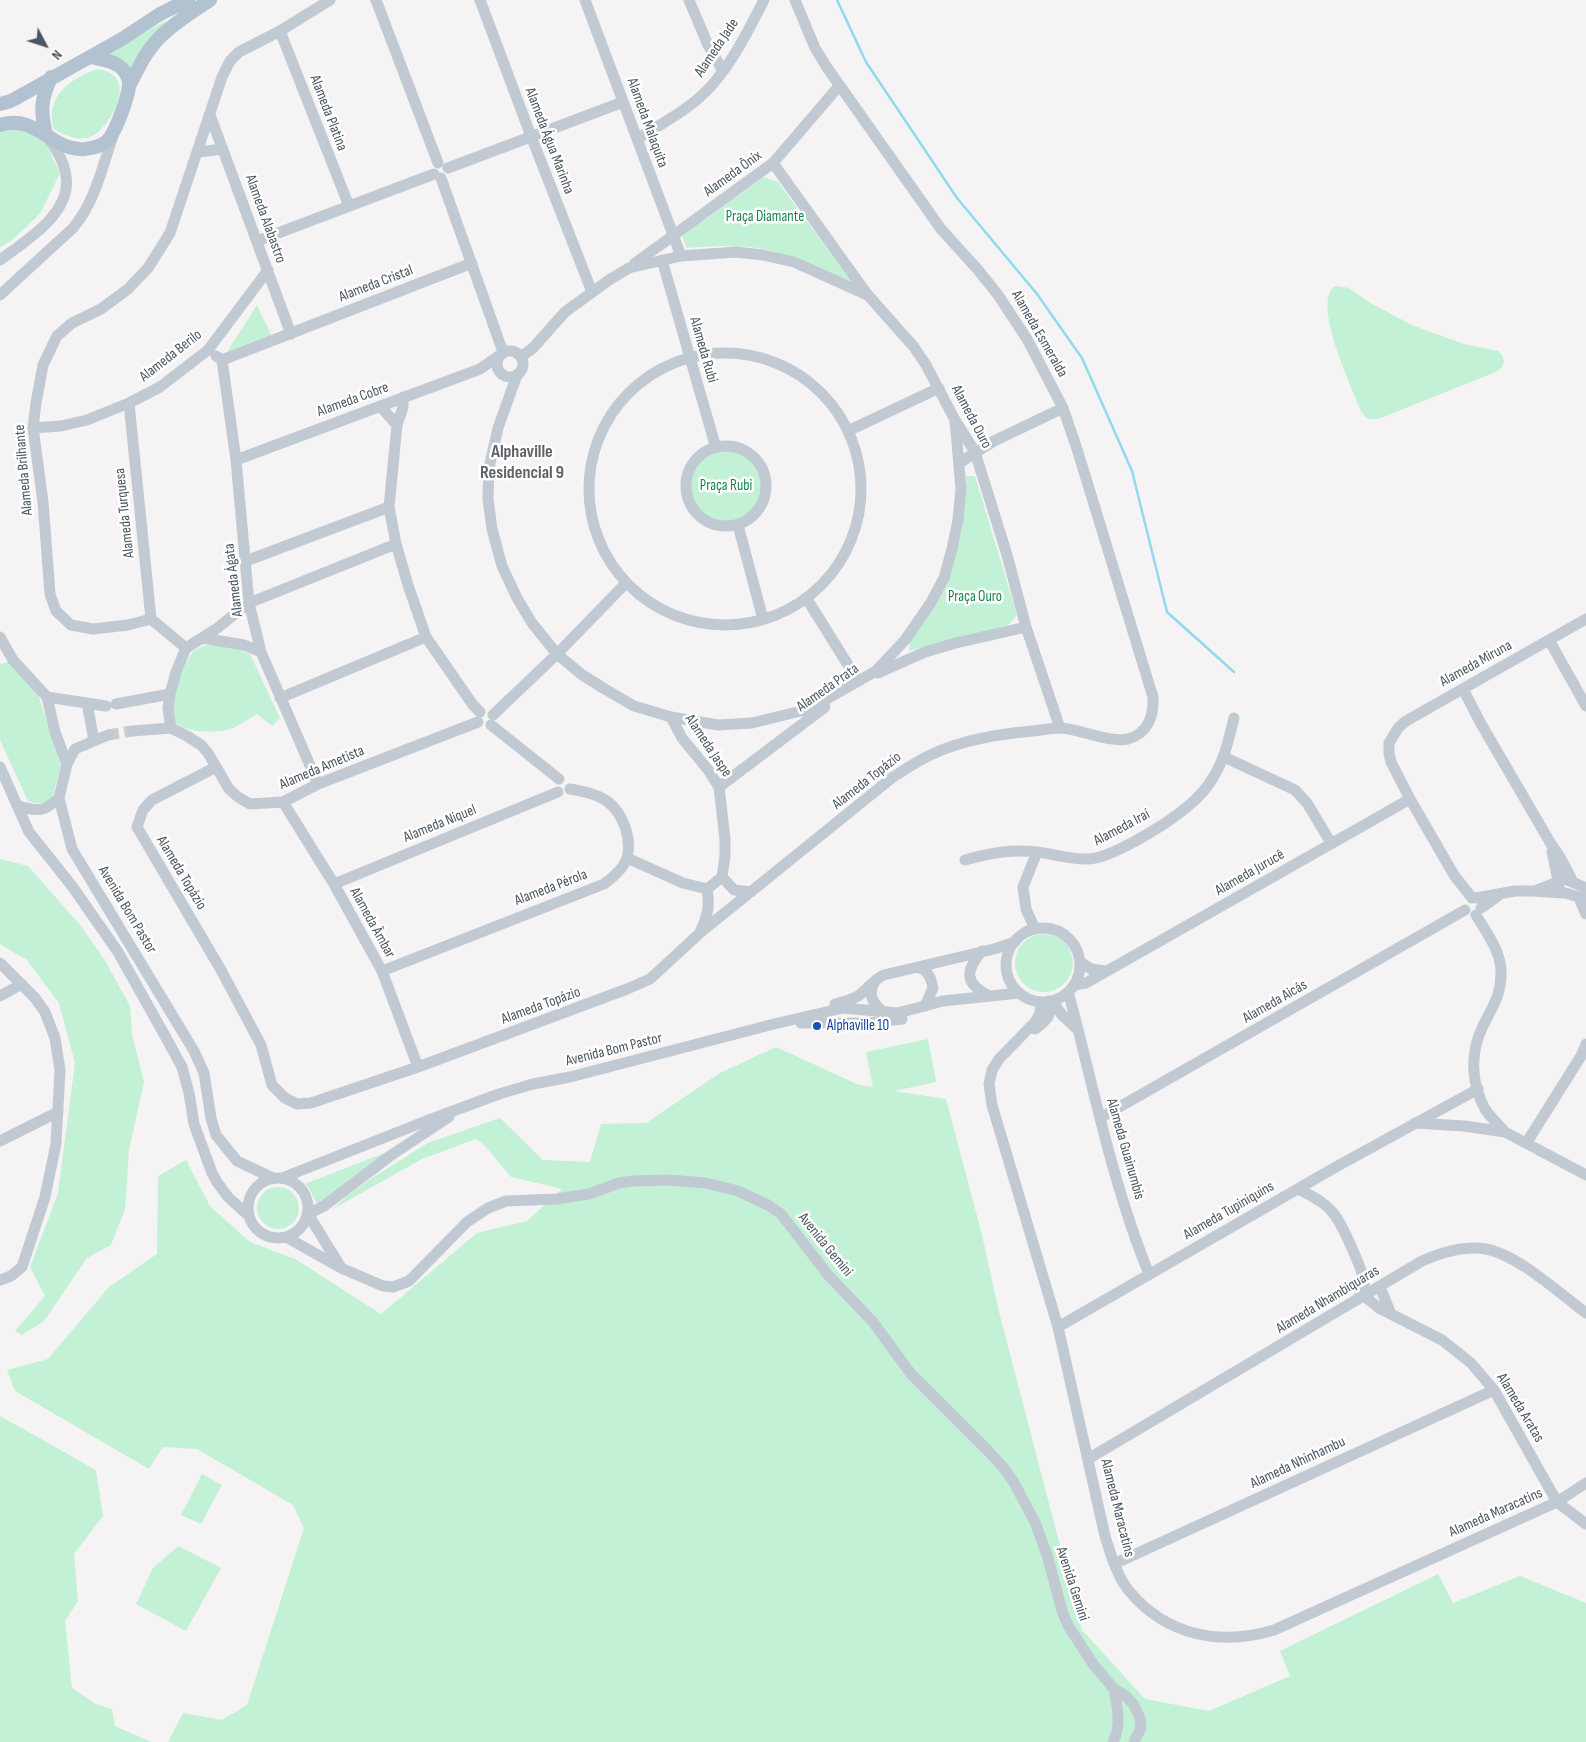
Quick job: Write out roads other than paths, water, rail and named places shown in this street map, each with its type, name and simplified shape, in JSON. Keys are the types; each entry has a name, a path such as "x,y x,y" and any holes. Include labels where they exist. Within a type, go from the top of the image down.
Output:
{"main road":[{"path":"0,104 11,101 51,77 90,57 160,14 188,0"},
{"path":"0,125 18,122 37,128 66,147 84,149 107,141 115,129 129,86 143,60 160,37 179,21 210,0"},
{"path":"90,57 108,60 120,66 129,79 129,86"},
{"path":"46,134 41,106 51,77"}],"street":[{"name":"Alameda Brilhante","path":"151,619 128,625 93,629 71,625 56,611 50,594 33,428 43,365 57,336 72,323 100,309 128,289 148,268 170,233 222,78 230,61 239,52 280,31 330,0"},
{"path":"376,0 440,171 502,354"},
{"name":"Alameda Água Marinha","path":"480,0 592,292"},
{"name":"Alameda Malaquita","path":"585,0 681,256"},
{"path":"689,0 708,45 723,71"},
{"name":"Alameda Jade","path":"637,139 699,98 712,85 738,50 764,0"},
{"name":"Alameda Esmeralda","path":"796,0 815,48 839,86 862,115 942,230 998,295 1027,339 1063,408 1153,697 1152,714 1144,730"},
{"name":"Alameda Platina","path":"280,31 349,206"},
{"name":"Alameda Ônix","path":"522,361 565,312 629,268 773,163 839,86"},
{"path":"257,241 623,102"},
{"name":"Alameda Alabastro","path":"210,115 291,334"},
{"path":"0,295 73,228 83,216 91,203 115,129"},
{"path":"0,260 43,228 57,210 64,193 66,177 63,164 46,134"},
{"path":"198,152 223,149"},
{"name":"Alameda Ouro","path":"773,163 867,294 914,347 975,452 1007,555 1026,626 1060,728"},
{"path":"629,268 681,256 736,252 763,255 794,262 867,294"},
{"name":"Alameda Rubi","path":"662,260 716,448"},
{"name":"Alameda Cristal","path":"222,360 472,263"},
{"name":"Alameda Berilo","path":"33,428 61,426 87,420 160,387 208,350 268,270"},
{"path":"208,350 222,360"},
{"path":"507,374 520,372 522,361 515,351 507,351 502,354 497,363 507,374 506,402 489,468 488,499 492,529 502,566 517,598 532,623 557,654 581,674 634,706 690,722 718,725 752,723 809,709 876,671 905,640 930,604 944,578 952,549 958,520 961,489 955,420"},
{"path":"721,352 746,355 773,362 794,372 818,389 837,410 850,430 858,458 862,480 860,503 855,532 846,554 829,579 807,599 763,619 738,624 700,624 661,610 625,584 612,569 598,542 591,516 589,488 591,460 599,437 611,413 631,389 656,369 689,354 721,352"},
{"name":"Alameda Cobre","path":"236,460 480,369 502,354"},
{"name":"Alameda Ágata","path":"222,360 236,460 249,603 261,652 318,784"},
{"name":"Alameda Cobre","path":"480,369 507,374"},
{"path":"850,430 939,388"},
{"path":"403,397 403,407 397,425 389,507 396,544 426,637 473,705 482,726 492,720 625,584"},
{"name":"Alameda Turquesa","path":"128,403 151,619"},
{"path":"380,406 397,425"},
{"path":"959,464 994,441 1063,408"},
{"path":"729,447 741,449 752,456 760,465 765,477 766,489 763,501 756,512 738,525 724,526 713,524 699,515 689,501 686,490 690,468 706,452 716,448 729,447"},
{"path":"246,561 389,507"},
{"path":"738,525 763,619"},
{"path":"132,731 172,729 168,709 170,694 176,672 186,648 216,629 249,603 396,544"},
{"path":"807,599 858,681"},
{"path":"151,619 186,648"},
{"name":"Alameda Miruna","path":"1410,799 1391,762 1389,753 1389,743 1398,728 1406,721 1586,619"},
{"name":"Alameda Prata","path":"719,787 858,681 925,652 1026,626"},
{"path":"0,637 13,660 47,697 55,732 67,764"},
{"path":"280,698 426,637"},
{"path":"202,638 244,645 261,652"},
{"path":"1549,640 1586,706"},
{"path":"0,657 13,660"},
{"path":"1463,689 1480,722 1573,882"},
{"path":"47,697 111,705 170,694"},
{"path":"87,703 94,741"},
{"path":"788,713 795,730"},
{"name":"Alameda Ametista","path":"172,729 201,745 208,753 229,789 250,804 283,802 318,784 479,717"},
{"name":"Alameda Jaspe","path":"671,717 682,738 709,771 719,787 725,839 722,878"},
{"name":"Alameda Iraí","path":"965,860 993,852 1019,850 1086,859 1108,855 1136,841 1186,808 1214,777 1224,757 1234,718"},
{"path":"492,720 559,780"},
{"name":"Alameda Topázio","path":"216,767 152,800 143,810 137,827 221,970 261,1045 272,1085 285,1098 297,1104 311,1103 418,1067 627,990 650,979 701,932 711,918 751,892 893,777 920,760 949,748 982,738 1017,732 1060,728 1116,739 1127,739 1144,730"},
{"path":"67,764 75,749 108,735"},
{"path":"1224,757 1295,790 1307,803 1332,843"},
{"name":"Avenida Bom Pastor","path":"67,764 59,798 72,848 194,1051 204,1072 211,1118 216,1135 237,1160 278,1178 426,1121 533,1084 570,1077 843,1008 898,1013 943,1001 1019,993"},
{"name":"Avenida Bom Pastor","path":"0,767 29,832 72,886 118,952 164,1034 182,1067 194,1124 216,1182 228,1197 249,1216"},
{"path":"566,779 569,782 570,788 565,794 558,792 555,786 559,780 566,779"},
{"path":"570,788 607,801 619,814 623,819 628,838 627,858 683,883 707,889"},
{"name":"Alameda Niquel","path":"334,884 558,792"},
{"path":"18,806 44,810 59,798"},
{"path":"1410,799 1454,876 1473,905 1499,957 1501,970 1498,998 1474,1048 1474,1071 1486,1110 1505,1132"},
{"name":"Alameda Jurucê","path":"1071,989 1086,983 1196,922 1410,799"},
{"name":"Alameda Âmbar","path":"283,802 334,884 382,971 418,1067"},
{"path":"1551,844 1559,887 1582,899 1586,914"},
{"path":"1035,929 1026,909 1023,887 1037,852"},
{"name":"Alameda Pérola","path":"382,971 604,884 614,876 627,858"},
{"path":"707,889 722,878 734,890 751,892"},
{"name":"Alameda Aicás","path":"1100,1118 1473,905 1493,899 1504,893 1559,887 1566,879 1586,888"},
{"path":"707,889 711,918"},
{"path":"734,890 735,904"},
{"path":"1035,929 1056,930 1065,935 1077,951 1080,962 1079,974 1071,989 1047,1001 1029,999 1019,993 1012,984 1007,968 1009,952 1015,942 1027,932 1035,929"},
{"name":"Avenida Bom Pastor","path":"774,1024 807,1011 859,996 876,979 1015,942"},
{"path":"982,951 973,961 969,976 972,985 989,996"},
{"path":"1080,962 1091,969 1105,971"},
{"path":"0,963 22,984 45,1012 55,1038 60,1070 56,1144 45,1197 22,1267 11,1276 0,1280"},
{"path":"917,968 923,968 928,974 933,988 925,1006"},
{"path":"876,979 870,989 870,995 875,1005 884,1013"},
{"path":"0,996 22,984"},
{"name":"Alameda Guainumbis","path":"1071,989 1100,1118 1134,1235 1149,1274"},
{"name":"Avenida Bom Pastor","path":"774,1024 869,1023 899,1020 911,1017 943,1001"},
{"path":"1047,1001 1080,1031"},
{"name":"Alameda Maracatins","path":"1047,1001 1040,1014 1017,1042 999,1059 992,1070 989,1084 992,1105 1058,1327 1095,1495 1114,1564 1130,1591 1144,1606 1168,1623 1182,1630 1210,1637 1257,1635 1274,1630 1557,1502 1586,1483"},
{"path":"1526,1142 1581,1056 1586,1044"},
{"name":"Alameda Tupiniquins","path":"1058,1327 1298,1189 1478,1089"},
{"name":"Avenida Bom Pastor","path":"308,1214 324,1206 390,1156 463,1108"},
{"path":"0,1141 58,1112"},
{"path":"1415,1123 1464,1126 1505,1132 1586,1175"},
{"path":"278,1178 292,1181 299,1186 305,1194 308,1203 308,1214 298,1232 286,1237 268,1237 259,1232 252,1224 248,1205 251,1195 256,1188 264,1182 278,1178"},
{"name":"Avenida Gemini","path":"286,1237 341,1268 383,1286 393,1287 409,1281 467,1222 496,1204 506,1201 556,1199 590,1194 619,1183 668,1180 706,1183 738,1191 768,1205 781,1214 829,1276 873,1322 911,1374 970,1432 1008,1474 1020,1492 1035,1522 1048,1555 1068,1627 1093,1664 1114,1689 1127,1697 1140,1718 1140,1728 1134,1742"},
{"path":"1298,1189 1316,1198 1335,1216 1359,1266 1364,1285 1361,1298"},
{"path":"308,1214 341,1268"},
{"name":"Alameda Nhambiquaras","path":"1088,1458 1422,1261 1443,1252 1471,1248 1499,1253 1529,1270 1586,1313"},
{"path":"1380,1287 1391,1314"},
{"name":"Alameda Aratas","path":"1361,1298 1442,1340 1460,1353 1484,1376 1494,1390 1557,1502"},
{"name":"Alameda Nhinhambu","path":"1114,1564 1494,1390"},
{"path":"1557,1502 1586,1524"},
{"name":"Avenida Gemini","path":"1113,1742 1117,1734 1119,1715 1114,1689"}],"waterway":[{"path":"837,0 866,62 957,198 1037,294 1082,358 1132,471 1167,612 1234,672"}],"tunnel":[{"path":"108,735 132,731"}],"place":[{"name":"Alphaville 10","path":"817,1026"}],"district":[{"name":"Alphaville Residencial 9","path":"522,462"}],"park label":[{"name":"Praça Diamante","path":"765,217"},
{"name":"Praça Rubi","path":"726,486"},
{"name":"Praça Ouro","path":"975,597"}]}
